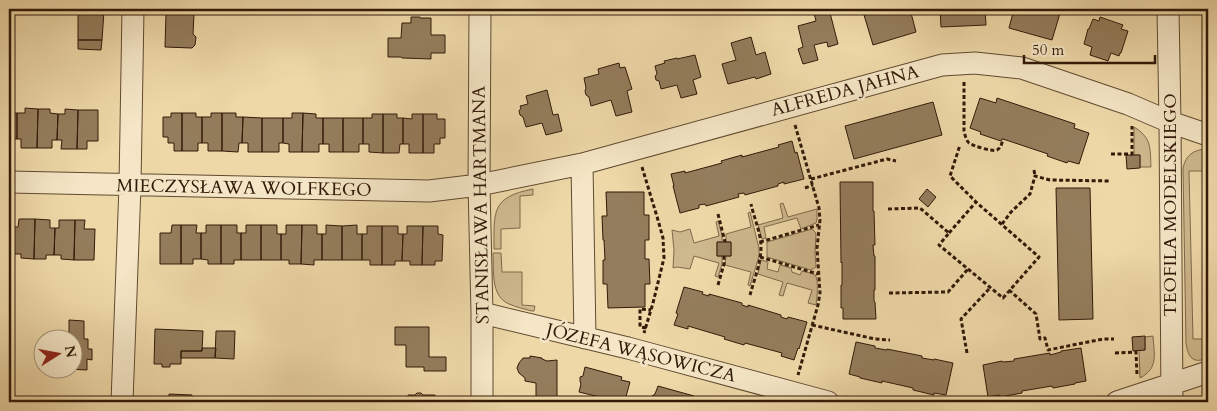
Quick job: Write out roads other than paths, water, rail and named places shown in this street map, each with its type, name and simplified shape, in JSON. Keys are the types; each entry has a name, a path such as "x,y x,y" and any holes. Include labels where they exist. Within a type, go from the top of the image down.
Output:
{"street":[{"path":"122,402 130,186 133,9"},
{"name":"STANISŁAWA HARTMANA","path":"480,9 479,185 482,402"},
{"name":"TEOFILA MODELSKIEGO","path":"1168,9 1172,393"},
{"name":"ALFREDA JAHNA","path":"479,185 582,164 942,65 975,63 1022,68 1128,104 1170,122 1208,135"},
{"path":"582,164 585,338"},
{"name":"MIECZYSŁAWA WOLFKEGO","path":"9,182 429,191 479,185"},
{"name":"JÓZEFA WĄSOWICZA","path":"482,312 628,348 828,402"},
{"path":"1117,402 1132,398 1172,393 1208,372"}]}
